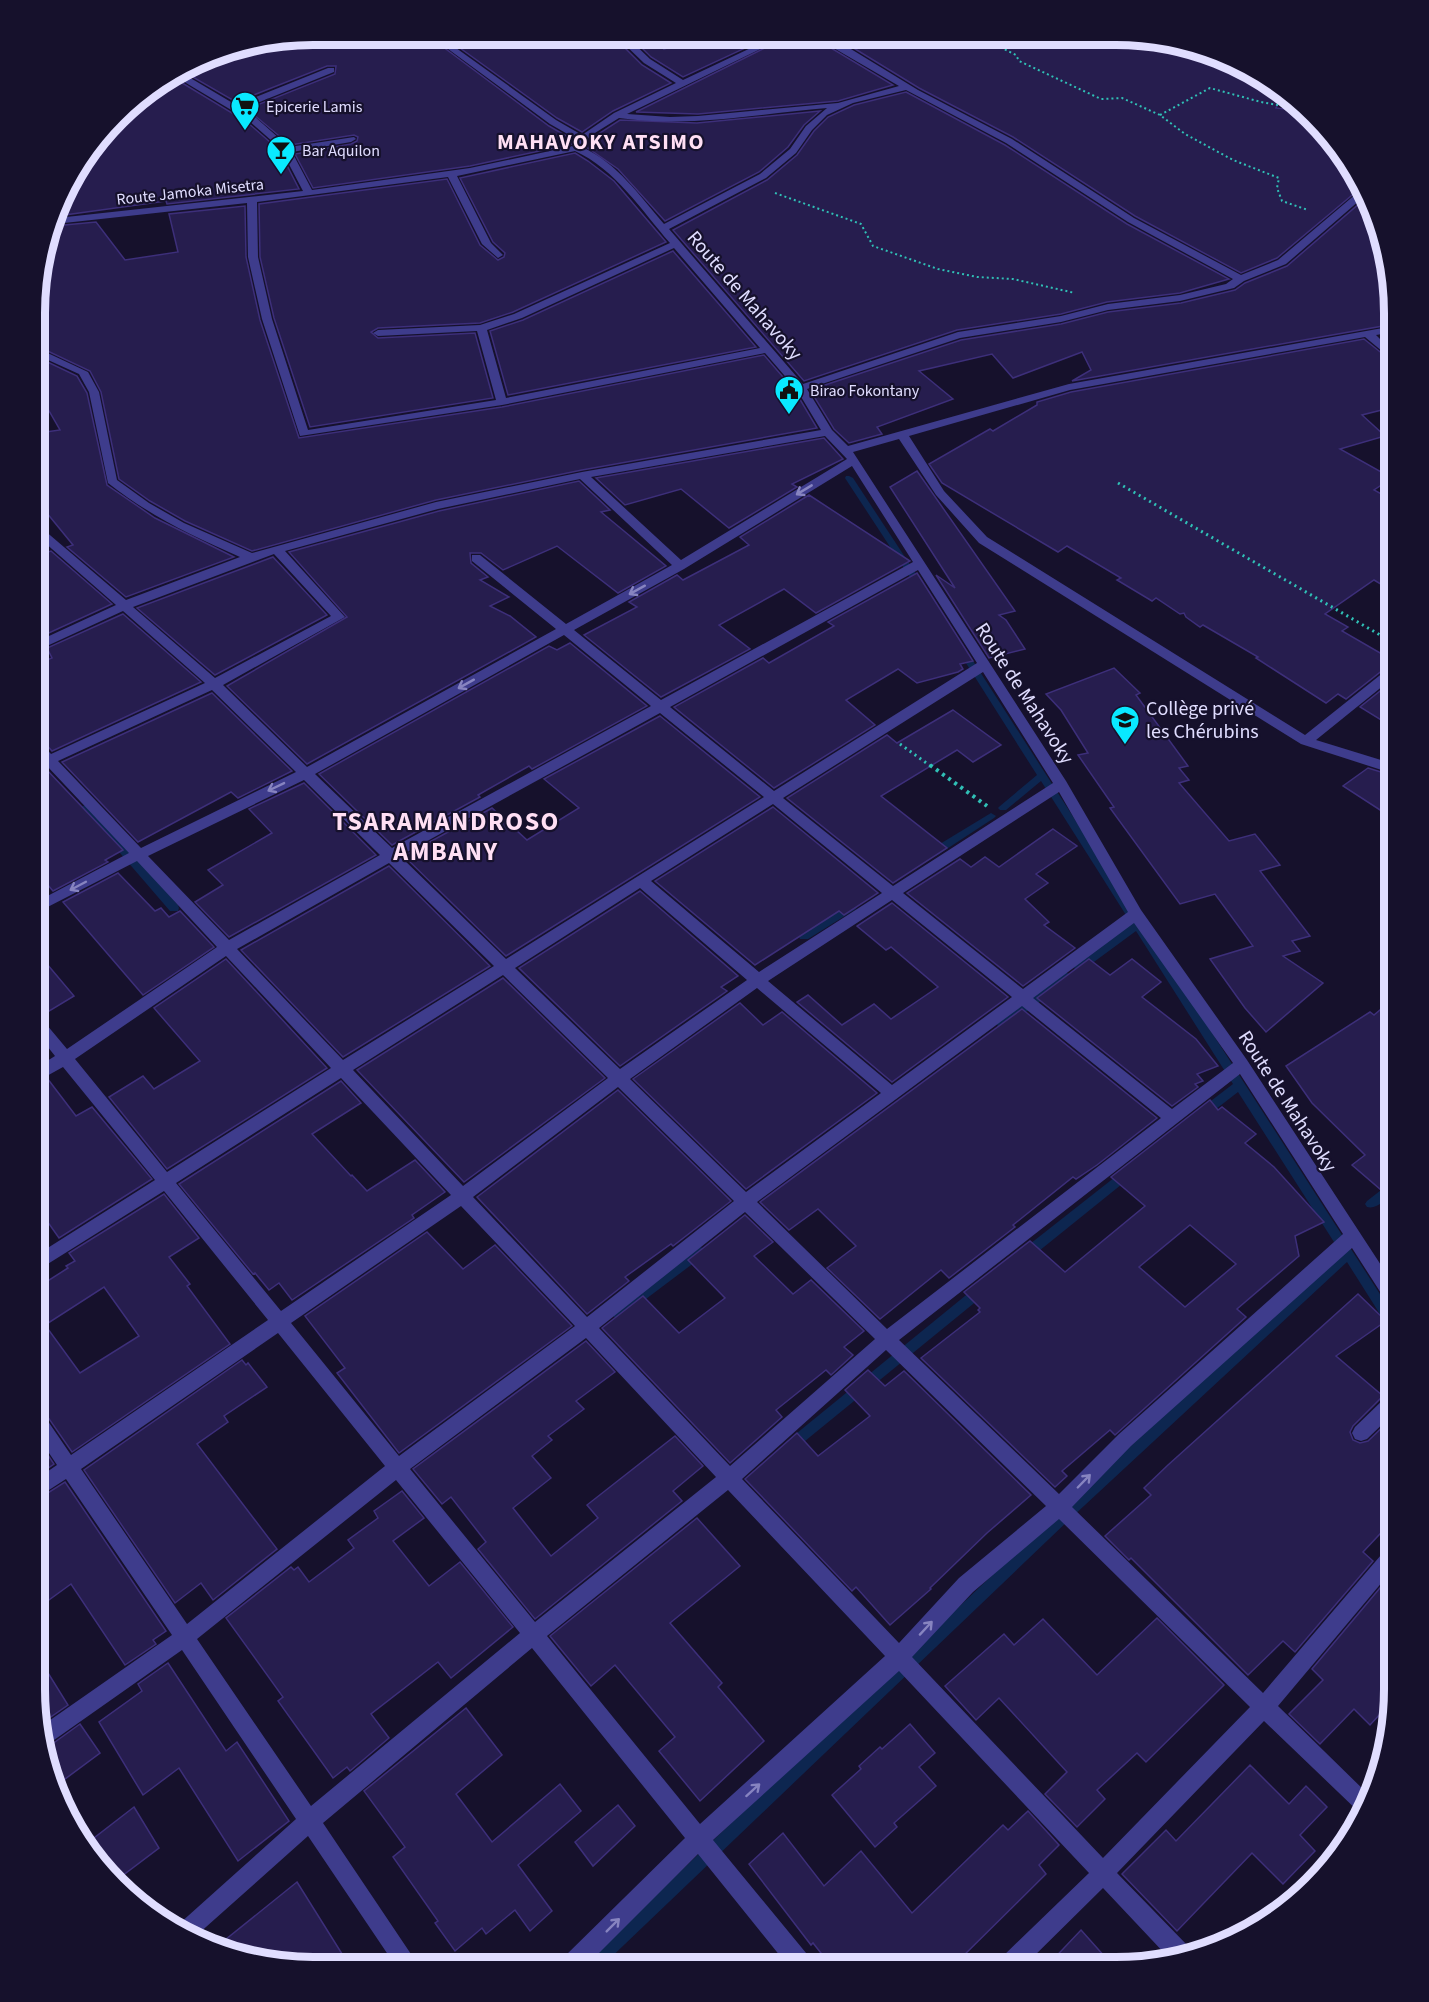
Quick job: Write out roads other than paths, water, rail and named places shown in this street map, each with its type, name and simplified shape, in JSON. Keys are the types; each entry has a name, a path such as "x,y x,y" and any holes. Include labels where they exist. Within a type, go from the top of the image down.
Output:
{"street":[{"name":"Route de Mahavoky","path":"447,45 553,122 611,169 801,388 828,432 850,455 1061,784 1136,914 1242,1064 1384,1284"},
{"path":"631,45 663,73 682,83"},
{"path":"580,144 587,134 617,115 764,45"},
{"path":"835,45 907,87 1009,141 1131,220 1240,279"},
{"path":"236,108 331,70"},
{"path":"184,78 236,108 286,150 309,193"},
{"path":"617,115 639,120 673,121 842,104 907,87"},
{"path":"663,229 763,176 786,158 816,119 842,104"},
{"path":"286,150 351,139"},
{"name":"Route Jamoka Misetra","path":"61,220 309,193 451,174 580,144"},
{"path":"451,174 487,244 498,255"},
{"path":"801,388 958,335 1061,318 1108,307 1180,298 1230,286 1240,279 1282,262 1330,218 1357,197"},
{"path":"252,199 253,257 267,319 304,434 502,402 766,350"},
{"path":"378,333 481,328 518,316 675,244"},
{"path":"481,328 502,402"},
{"path":"45,903 121,863 306,773 680,566 850,455 902,435 1069,387 1384,332"},
{"path":"1369,335 1384,349"},
{"path":"45,355 82,372 94,392 112,481 146,506 180,526 251,557"},
{"path":"45,642 123,606 251,557 436,506 582,475 828,432"},
{"path":"902,435 940,493 983,540 1306,741 1384,766"},
{"path":"582,475 680,566"},
{"path":"45,536 214,684 1360,1800"},
{"path":"45,762 214,684 339,617 278,551"},
{"path":"476,558 1172,1118"},
{"path":"45,1070 227,948 919,564"},
{"path":"45,1259 772,796 984,665"},
{"path":"1306,741 1384,679"},
{"path":"45,765 138,855 227,948 1176,1950"},
{"path":"45,1484 462,1196 619,1078 758,980 1061,784"},
{"path":"641,881 892,1094"},
{"path":"49,1733 184,1637 397,1468 586,1328 746,1201 1136,914"},
{"path":"45,1033 795,1957"},
{"path":"190,1927 309,1821 533,1635 729,1478 887,1339 1242,1064"},
{"path":"580,1957 699,1839 899,1657 966,1585 1059,1507 1125,1440 1353,1236"},
{"path":"1361,1433 1384,1411"},
{"path":"45,1432 402,1957"},
{"path":"1018,1957 1264,1707 1384,1566"}],"waterway":[{"path":"849,478 920,586"},
{"path":"963,652 1348,1254"},
{"path":"1003,808 1041,776"},
{"path":"86,808 174,908"},
{"path":"933,853 991,816"},
{"path":"804,936 852,906"},
{"path":"1079,967 1136,925"},
{"path":"1002,1024 1066,976"},
{"path":"1203,1113 1239,1085"},
{"path":"1025,1255 1128,1173"},
{"path":"1371,1204 1384,1193"},
{"path":"618,1313 699,1252"},
{"path":"600,1957 1066,1514 1348,1254"},
{"path":"1348,1254 1384,1310"},
{"path":"790,1446 980,1291"}],"place":[{"name":"Epicerie Lamis","path":"245,132"},
{"name":"Bar Aquilon","path":"281,176"},
{"name":"Birao Fokontany","path":"789,416"},
{"name":"Collège privé les Chérubins","path":"1125,746"}],"district":[{"name":"MAHAVOKY ATSIMO","path":"601,141"},
{"name":"TSARAMANDROSO AMBANY","path":"446,836"}]}
